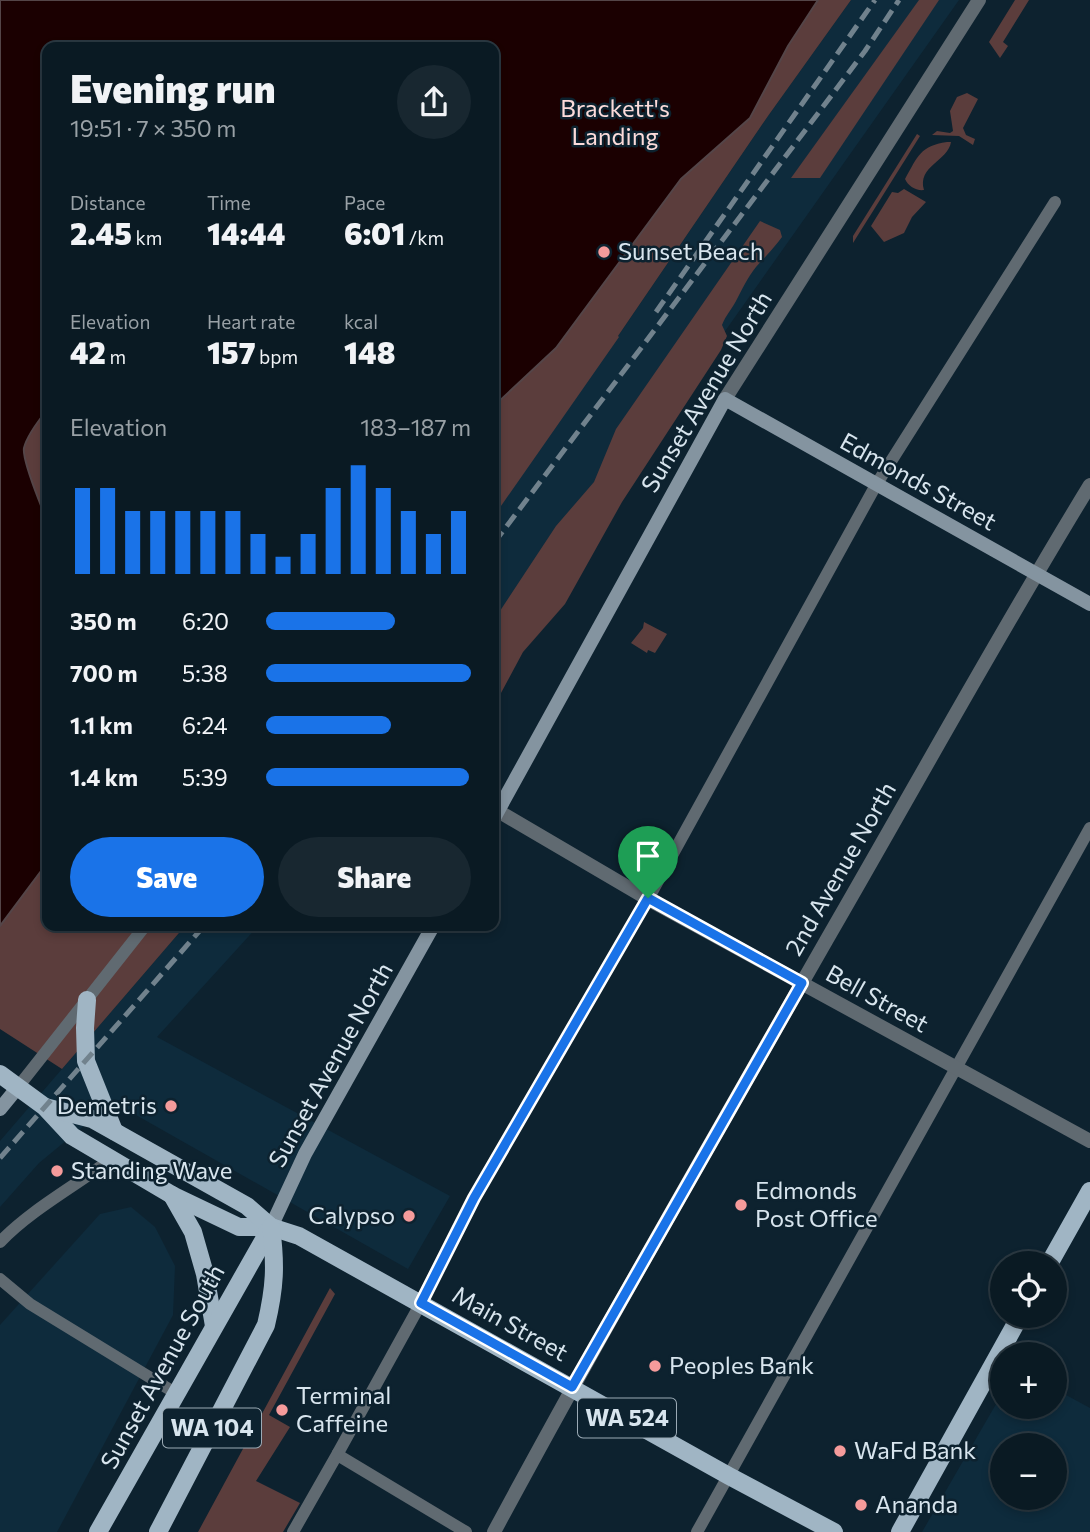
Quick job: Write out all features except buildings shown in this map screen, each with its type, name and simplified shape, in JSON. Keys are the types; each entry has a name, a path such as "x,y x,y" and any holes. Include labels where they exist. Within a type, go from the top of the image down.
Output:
{"main road":[{"path":"87,1000 86,1061 114,1131"},
{"name":"Main Street","path":"0,1074 45,1107 72,1136 172,1195 239,1227 271,1227 299,1236 834,1532"},
{"name":"Main Street","path":"45,1107 92,1119 247,1206 271,1227"},
{"path":"1056,1251 1090,1191"},
{"path":"172,1195 193,1231 205,1274 214,1326"},
{"name":"Sunset Avenue South","path":"98,1532 271,1227"},
{"name":"WA 104","path":"158,1532 266,1325 274,1292 275,1259 271,1227"},
{"path":"900,1532 1013,1328"}],"street":[{"name":"Sunset Avenue North","path":"499,810 725,399 979,0"},
{"name":"Edmonds Street","path":"725,399 1090,604"},
{"name":"2nd Avenue North","path":"494,1532 572,1387 1036,573 1090,485"},
{"name":"Bell Street","path":"499,817 1090,1141"},
{"name":"Sunset Avenue North","path":"271,1227 305,1154 430,931"},
{"path":"0,1109 18,1087"}],"lane":[{"path":"293,1532 421,1303 474,1198 648,898 876,485 1055,202"},
{"path":"697,1532 1090,828"},
{"path":"18,1087 141,931"},
{"path":"0,1242 43,1205 111,1159"},
{"path":"0,1279 30,1304 177,1394"},
{"path":"338,1453 466,1532"}],"shaded area":[{"name":"Brackett's Landing","path":"0,0 818,0 788,46 750,118 681,179 556,348 499,401 499,42 42,42 42,417 30,433 24,454 42,508 42,870 0,926"},
{"path":"851,0 959,0 711,351 499,674 499,491 612,345 768,116"},
{"path":"181,931 253,931 157,1037 450,1196 408,1269 113,1102 39,1163 0,1207 0,1141"},
{"path":"131,1207 155,1227 175,1266 173,1315 57,1532 0,1532 0,1325 100,1214"},
{"path":"1067,1396 1090,1408 1090,1532 922,1532 990,1414 990,1419 1067,1419"}],"green space":[{"name":"Brackett's Landing","path":"0,0 851,0 768,116 499,509 499,42 42,42 42,931 181,931 62,1069 0,1029"},
{"path":"919,0 939,0 820,178 791,178"},
{"path":"1015,0 1029,0 1003,42 1008,46 1000,58 989,42"},
{"path":"967,93 978,99 963,128 966,135 975,139 973,145 959,136 932,135 937,131 953,131 950,111 957,97"},
{"path":"917,134 920,136 853,243 853,236"},
{"path":"951,142 949,149 925,175 924,190 910,186 905,179 921,153 931,146"},
{"path":"904,189 926,202 912,217 904,233 884,242 871,226 892,192 898,193"},
{"path":"760,221 780,230 782,237 753,271 725,318 722,325 727,336 721,350 622,502 565,604 523,652 499,697 499,612 556,526 594,482 616,429"},
{"path":"644,622 667,634 655,653 648,650 647,653 631,643 643,628"},
{"path":"330,1288 335,1294 269,1415 290,1427 256,1481 300,1503 283,1532 198,1532"}],"railway":[{"path":"656,312 875,0"},
{"path":"499,536 865,51 899,0"},
{"path":"0,1158 200,931"}],"place":[{"name":"Sunset Beach","path":"604,252"},
{"name":"Demetris","path":"171,1106"},
{"name":"Standing Wave","path":"57,1171"},
{"name":"Edmonds Post Office","path":"741,1205"},
{"name":"Calypso","path":"409,1216"},
{"name":"Peoples Bank","path":"655,1366"},
{"name":"Terminal Caffeine","path":"282,1410"},
{"name":"WaFd Bank","path":"840,1451"},
{"name":"Ananda","path":"861,1505"}],"route":[{"path":"648,898 802,983 572,1387 421,1303 474,1198 648,898"}]}
